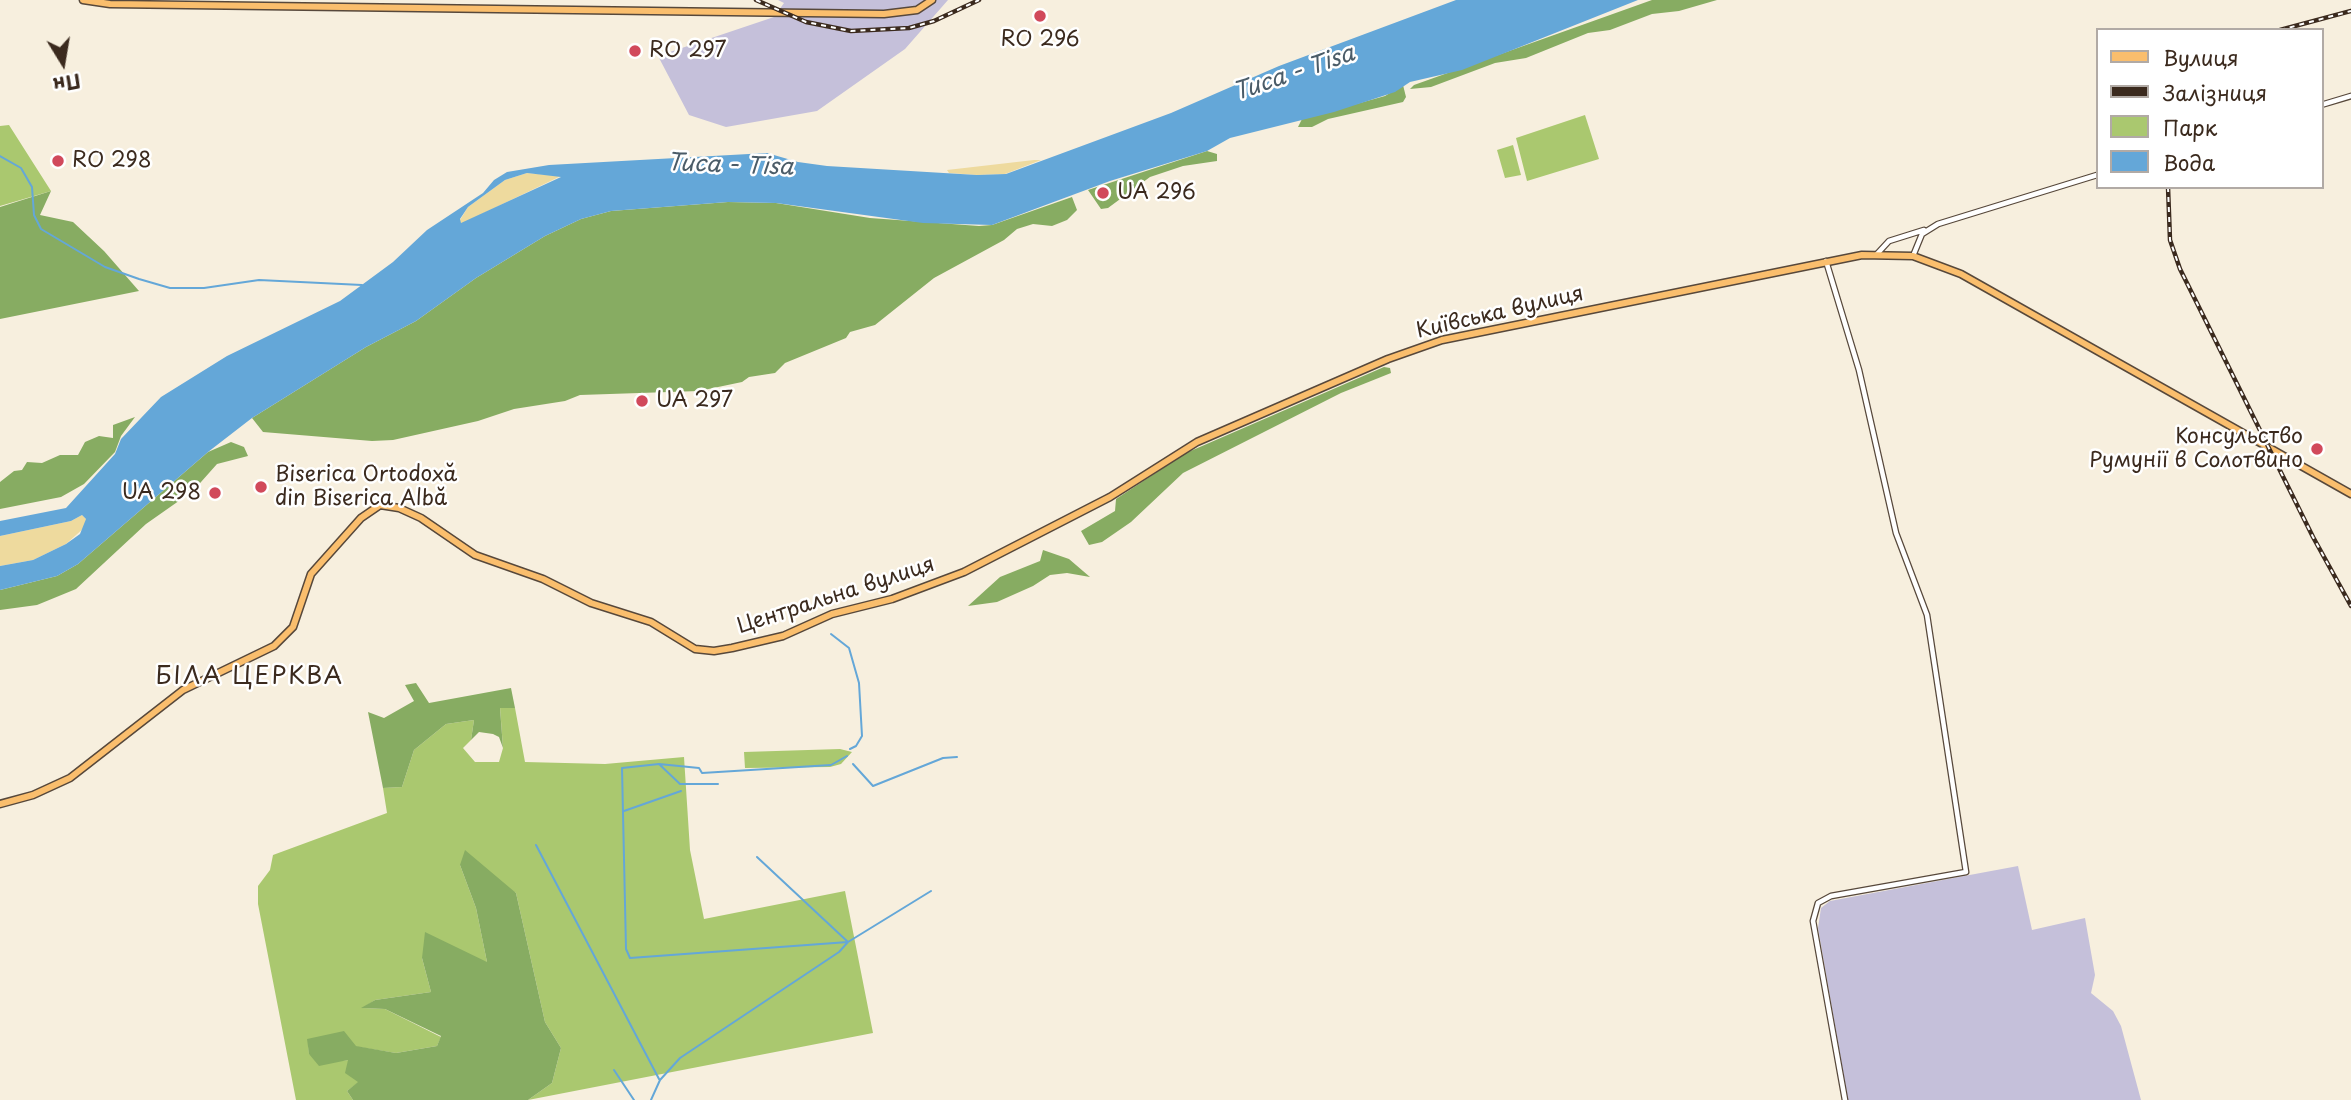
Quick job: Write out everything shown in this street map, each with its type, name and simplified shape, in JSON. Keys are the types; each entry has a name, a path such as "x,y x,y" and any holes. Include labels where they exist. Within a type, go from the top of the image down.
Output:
{"main road":[{"path":"83,0 110,4 884,13 917,10 932,0"},
{"name":"Київська вулиця","path":"1121,490 1197,442 1388,359 1442,340 1825,260 1877,254 1913,257 1961,274 2351,494"},
{"name":"Центральна вулиця","path":"0,804 33,796 70,778 183,690 274,646 293,627 312,574 368,512 380,505 399,508 475,555 543,579 591,603 651,622 695,649 714,651 783,636 832,614 892,598 954,576 1121,490"}],"street":[{"path":"2323,104 2351,96"},
{"path":"1877,254 1889,241 2096,175"},
{"path":"1913,257 1919,240 1928,229"},
{"path":"1825,260 1859,370 1896,533 1927,615 1966,872 1831,896 1818,902 1813,921 1845,1100"}],"shaded area":[{"path":"778,0 948,0 905,49 817,111 726,127 689,115 658,56 774,17 784,3"},
{"path":"2018,866 2032,930 2085,918 2095,975 2091,993 2113,1011 2121,1026 2141,1100 1848,1100 1818,928 1821,908 1830,901"}],"green space":[{"path":"1652,0 1717,0 1679,11 1652,14 1610,30 1588,33 1526,58 1495,63 1431,87 1410,89 1414,85"},
{"path":"1403,85 1406,97 1403,102 1328,119 1312,127 1298,127 1302,119 1385,96"},
{"path":"1585,115 1599,159 1527,181 1516,138"},
{"path":"9,125 51,191 0,206 0,126"},
{"path":"1513,145 1521,175 1505,178 1497,150"},
{"path":"1207,151 1217,154 1217,161 1183,166 1150,177 1108,208 1101,209 1088,190"},
{"path":"51,191 40,215 73,222 104,251 139,291 0,319 0,207"},
{"path":"1072,197 1077,210 1067,220 1052,226 1033,224 1017,229 1004,240 934,278 875,325 850,332 846,338 785,363 775,373 749,377 742,382 699,391 580,395 565,401 514,409 478,421 393,440 372,441 263,432 252,418 366,347 416,321 476,278 545,236 581,219 611,211 728,202 776,203 870,218 979,226 992,225"},
{"path":"1384,367 1390,368 1391,373 1341,393 1183,473 1131,522 1102,542 1089,545 1081,531 1115,511 1116,499 1186,453"},
{"path":"135,417 121,436 115,452 84,484 61,497 0,509 0,482 14,471 22,470 27,462 42,463 60,455 78,455 85,442 99,436 113,438 113,425"},
{"path":"231,442 244,447 248,456 217,464 193,491 146,524 76,589 37,605 0,610 0,590 57,576 78,564 208,452"},
{"path":"1043,550 1069,559 1090,577 1067,573 1050,575 997,602 968,606 1000,577 1040,561"},
{"path":"416,683 429,703 511,688 515,708 500,708 503,748 499,737 493,734 479,732 471,740 474,720 446,724 414,750 402,787 383,788 368,712 384,718 414,701 405,685"},
{"path":"500,707 515,708 525,762 605,764 684,757 690,850 704,919 845,891 873,1033 528,1100 552,1083 561,1048 545,1022 516,893 460,865 476,908 487,962 422,958 431,992 375,1000 363,1008 385,1009 441,1037 437,1046 396,1053 308,1039 309,1054 336,1061 349,1060 359,1082 347,1091 353,1100 296,1100 258,904 258,886 270,870 273,855 387,813 383,788 402,787 414,750 446,724 474,720 471,740 463,748 475,762 499,762 503,748"},
{"path":"840,749 852,752 841,764 830,767 745,768 744,752"},
{"path":"465,850 516,893 545,1022 561,1048 552,1083 528,1100 353,1100 347,1091 358,1082 345,1073 348,1060 319,1066 309,1054 307,1039 344,1031 356,1046 396,1053 437,1046 441,1036 385,1009 361,1008 375,1000 431,992 422,958 425,932 487,962 476,908 460,865"}],"sand":[{"path":"1041,160 1005,174 977,175 949,173 947,170"},
{"path":"527,173 561,176 461,224 460,220 468,207 505,180"},
{"path":"82,515 86,519 85,527 66,544 33,560 0,566 0,536 71,521"}],"water":[{"name":"Тиса - Tisa","path":"1456,0 1638,0 1462,70 1410,82 1395,92 1334,112 1230,138 1207,151 1110,181 992,225 923,223 776,203 728,202 611,211 581,219 545,236 476,278 416,321 366,347 252,418 208,452 78,564 57,576 0,590 0,566 33,560 66,544 80,534 86,519 82,515 71,521 0,536 0,521 66,508 115,454 121,439 161,397 227,356 340,301 393,262 427,230 483,193 494,180 507,172 549,165 767,153 798,162 827,166 977,175 1006,174 1171,113 1279,66","holes":["527,173 561,177 461,223 460,219 468,207 505,180"]}],"waterway":[{"path":"0,156 21,168 32,187 34,215 41,229 105,267 170,288 204,288 259,280 362,285"},
{"path":"831,634 849,648 859,683 862,736 856,746 850,749"},
{"path":"718,784 680,784 659,764 699,768 702,773 831,765 847,756"},
{"path":"853,764 873,786 943,758 957,757"},
{"path":"659,764 622,768 626,949 630,958 848,942 757,857"},
{"path":"624,811 681,791"},
{"path":"536,845 659,1079"},
{"path":"651,1100 660,1080 680,1058 839,952 848,942 931,891"},
{"path":"614,1070 634,1100"}],"railway":[{"path":"756,0 806,22 851,31 909,28 934,21 979,0"},
{"path":"2287,28 2351,11"},
{"path":"2168,189 2170,240 2180,269 2313,537 2351,606"}],"place":[{"name":"RO 296","path":"1040,16"},
{"name":"RO 297","path":"635,51"},
{"name":"RO 298","path":"58,161"},
{"name":"UA 296","path":"1103,193"},
{"name":"UA 297","path":"642,401"},
{"name":"Консульство Румунії в Солотвино","path":"2317,449"},
{"name":"Biserica Ortodoxă din Biserica Albă","path":"261,487"},
{"name":"UA 298","path":"215,493"}],"district":[{"name":"БІЛА ЦЕРКВА","path":"250,677"}]}
